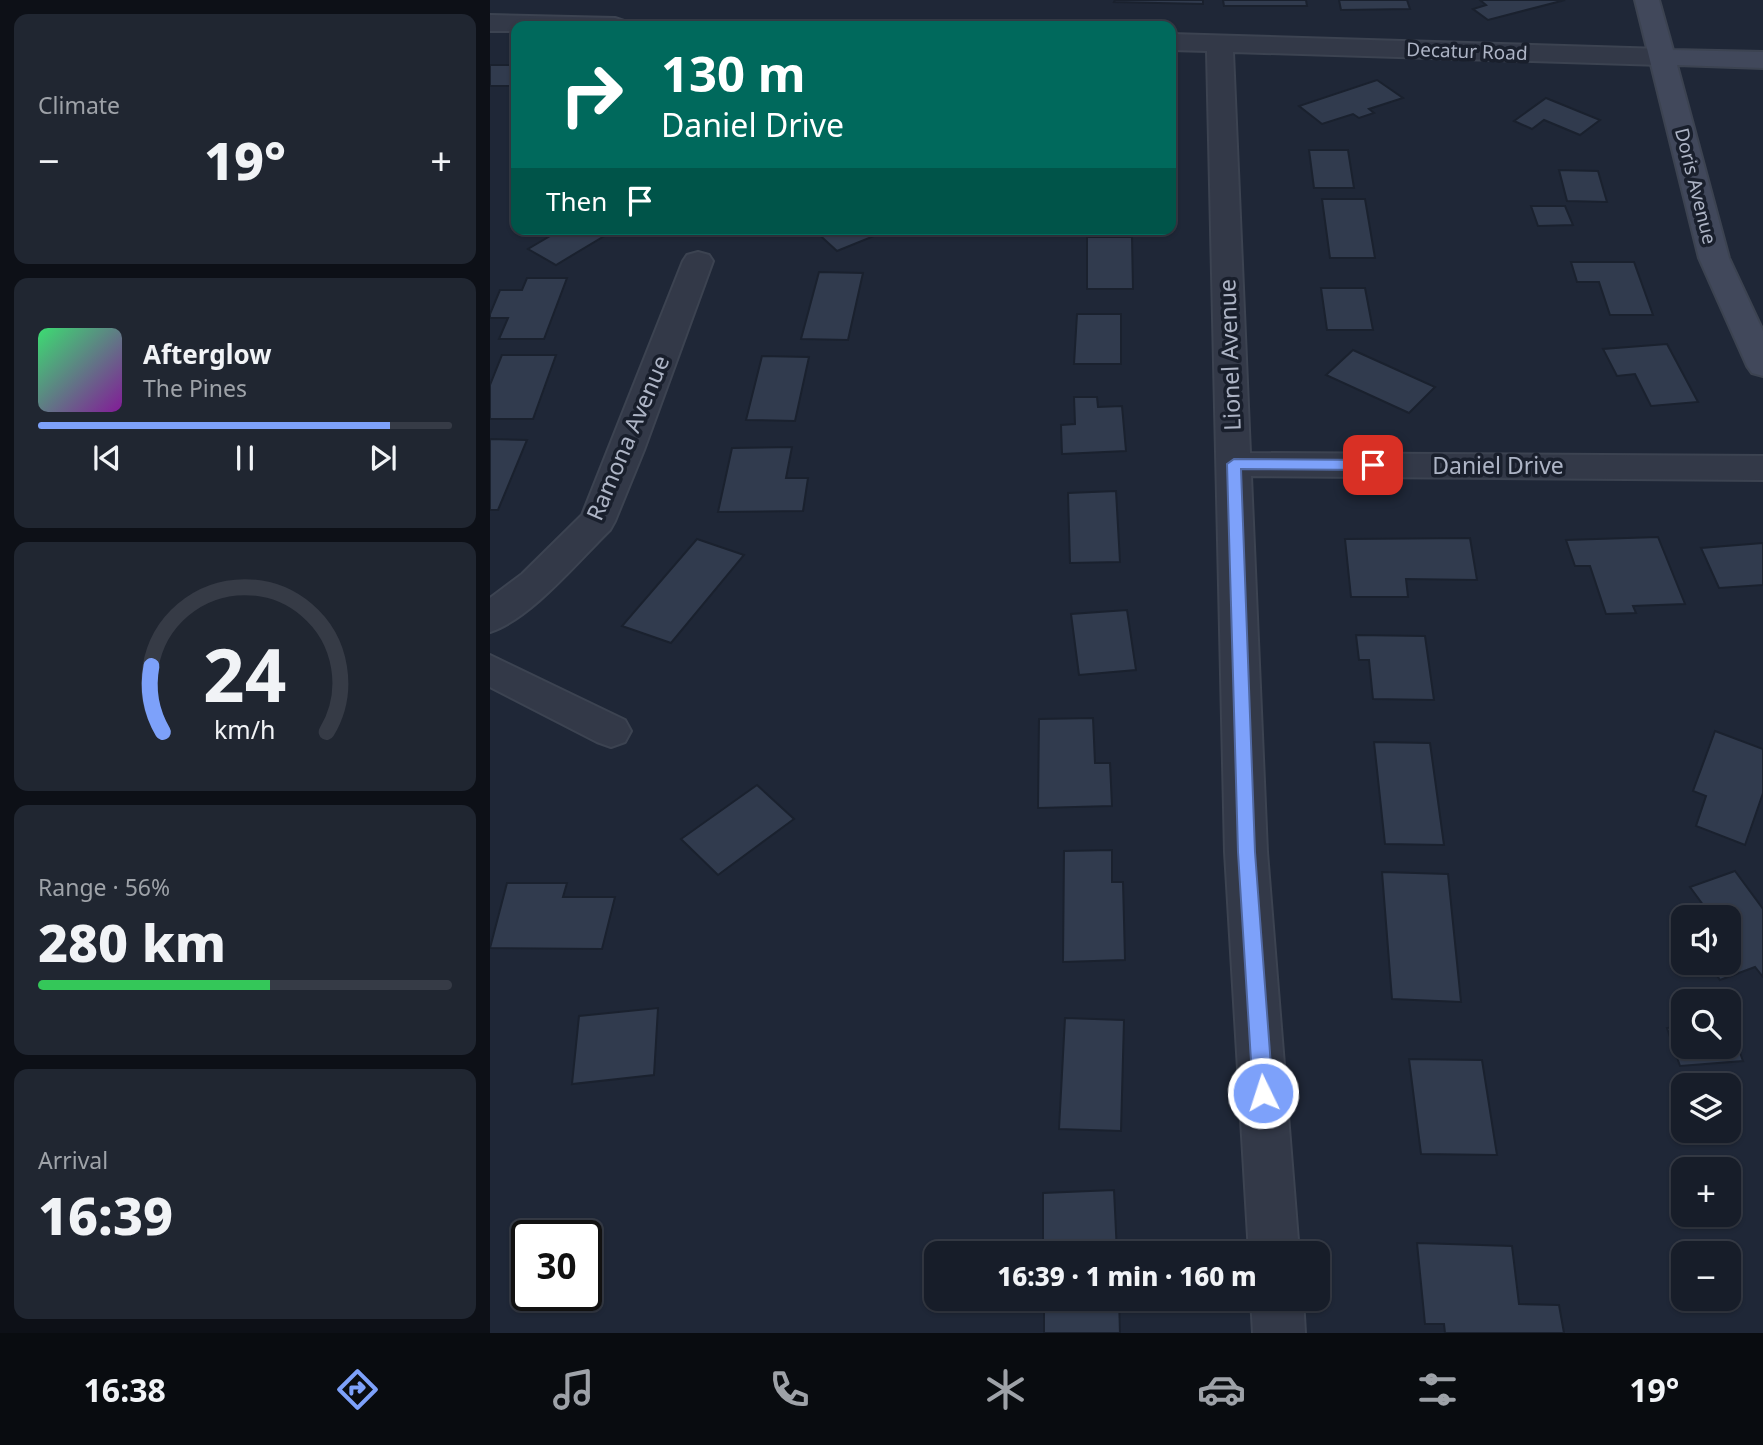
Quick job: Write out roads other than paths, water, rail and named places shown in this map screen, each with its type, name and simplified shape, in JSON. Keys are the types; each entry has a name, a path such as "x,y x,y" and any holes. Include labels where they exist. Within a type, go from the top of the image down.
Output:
{"street":[{"name":"Doris Avenue","path":"1647,0 1714,258 1763,366"},
{"path":"490,23 511,24"},
{"name":"Decatur Road","path":"1176,42 1763,61"},
{"name":"Lionel Avenue","path":"1220,43 1246,852 1273,1241"},
{"name":"Ramona Avenue","path":"490,618 535,583 597,521 628,450 698,261"},
{"name":"Daniel Drive","path":"1234,464 1763,468"},
{"path":"490,670 611,731"},
{"path":"1278,1311 1279,1333"}]}
